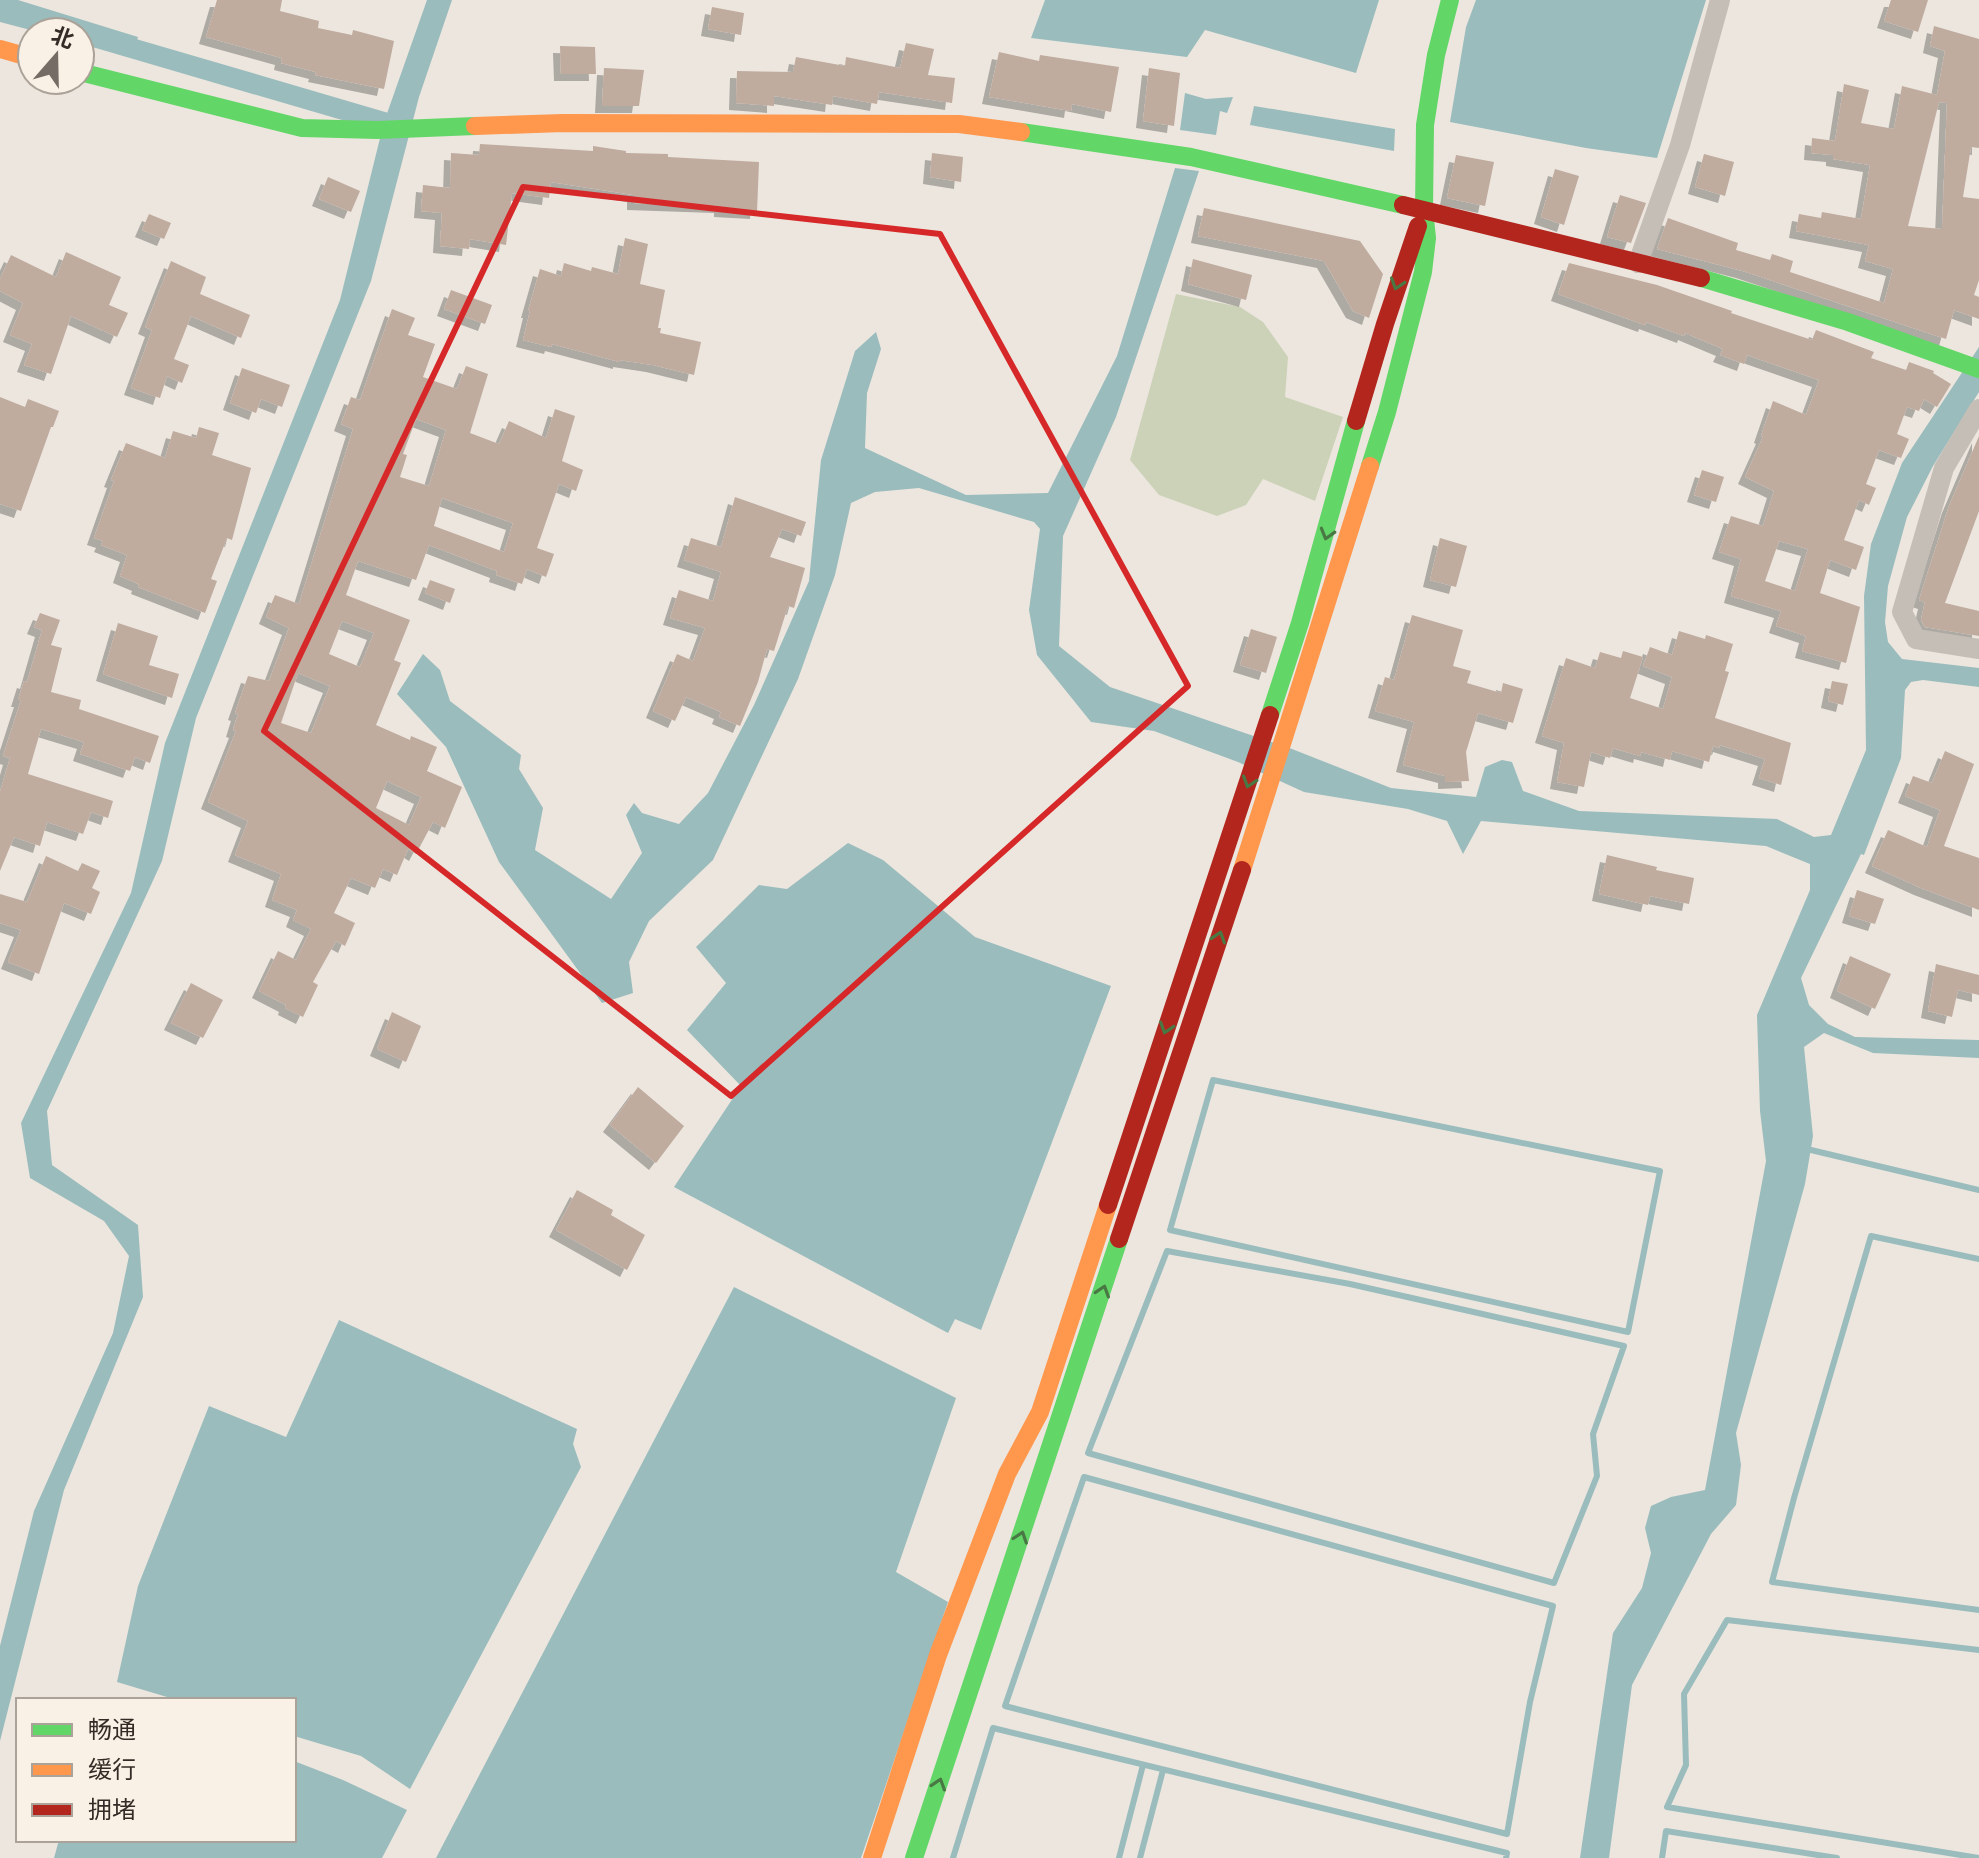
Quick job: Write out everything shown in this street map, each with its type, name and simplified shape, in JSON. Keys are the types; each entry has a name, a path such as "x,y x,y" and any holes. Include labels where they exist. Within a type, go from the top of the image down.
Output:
{"street":[{"path":"914,1858 1265,801 1341,564 1410,329 1427,238 1424,210 1425,125 1436,55 1450,0"},
{"path":"1638,263 1680,145 1720,0"},
{"path":"96,76 302,128 377,130 563,123 959,124 1191,157 1738,287 1979,369"},
{"path":"872,1858 961,1592 1007,1474 1040,1412 1296,636 1328,531 1355,420 1400,273 1424,210"},
{"path":"1979,409 1944,468 1902,612 1916,639 1979,649"}],"highlighted area":[{"path":"523,187 940,234 1188,686 731,1096 264,731"}],"green space":[{"path":"1176,294 1240,307 1263,322 1288,357 1285,397 1343,417 1315,501 1263,479 1246,505 1217,516 1159,495 1130,460"}],"water":[{"path":"0,0 18,0 70,16 16,16 16,26 0,22"},
{"path":"427,0 452,0 419,97 371,281 196,718 162,861 47,1111 52,1165 138,1225 143,1297 64,1490 0,1741 0,1646 34,1511 113,1333 129,1256 104,1221 30,1178 21,1123 131,893 165,743 340,300 384,122"},
{"path":"1045,0 1379,0 1356,73 1205,30 1187,57 1031,38"},
{"path":"1476,0 1706,0 1657,158 1450,122 1466,27"},
{"path":"96,24 138,37 132,58 96,48"},
{"path":"1185,93 1206,99 1233,97 1227,113 1220,111 1216,135 1180,130"},
{"path":"1254,106 1395,129 1394,151 1250,125"},
{"path":"1175,168 1199,171 1116,417 1063,536 1059,646 1110,687 1292,749 1391,788 1476,797 1485,767 1502,760 1512,762 1523,791 1579,811 1777,819 1814,837 1831,835 1866,750 1864,596 1871,544 1902,463 1979,347 1979,392 1933,466 1907,517 1888,586 1885,622 1888,642 1902,659 1979,668 1979,687 1923,680 1911,682 1905,690 1901,758 1864,855 1861,854 1801,978 1809,1005 1828,1024 1855,1037 1979,1040 1979,1058 1873,1053 1824,1033 1804,1047 1813,1136 1805,1184 1736,1433 1741,1465 1736,1505 1711,1534 1632,1685 1609,1858 1580,1858 1613,1633 1642,1588 1651,1553 1645,1528 1651,1506 1671,1497 1705,1490 1766,1161 1760,1111 1757,1015 1810,890 1810,864 1766,846 1481,821 1463,854 1447,821 1408,809 1304,792 1238,762 1154,731 1091,722 1037,655 1029,610 1040,529 1034,522 919,488 875,492 851,503 835,575 798,679 713,860 649,921 629,962 633,993 602,1003 499,862 446,747 397,694 423,654 440,670 450,701 521,755 519,769 543,808 535,850 611,899 642,853 626,815 634,803 642,813 679,824 708,793 754,705 809,581 821,460 855,351 876,332 881,349 867,393 865,448 966,495 1048,493 1117,356"},
{"path":"848,843 883,860 975,937 1111,986 981,1330 955,1319 948,1333 674,1187 741,1086 687,1030 726,983 696,947 759,885 787,889"},
{"path":"734,1287 956,1398 896,1572 948,1602 861,1858 436,1858"},
{"path":"339,1320 577,1429 573,1444 581,1467 410,1789 361,1756 296,1737 296,1698 170,1698 117,1682 138,1586 209,1406 286,1437"},
{"path":"296,1762 407,1810 382,1858 54,1858 58,1842 296,1842"}],"building":[{"path":"217,0 282,0 280,11 319,21 318,28 352,35 353,30 394,41 384,89 315,75 316,72 281,63 282,58 206,37"},
{"path":"1891,0 1928,0 1918,32 1884,21"},
{"path":"712,7 744,13 741,35 708,29"},
{"path":"1934,26 1979,39 1979,148 1971,147 1963,197 1979,199 1979,280 1974,295 1979,297 1979,319 1954,310 1946,339 1743,271 1657,249 1668,218 1738,243 1736,250 1770,260 1772,254 1793,261 1790,272 1884,303 1893,269 1865,261 1869,245 1796,231 1799,214 1821,218 1822,212 1861,219 1870,165 1833,159 1833,155 1811,153 1812,138 1835,141 1844,84 1869,90 1861,123 1894,129 1902,86 1937,95 1945,51 1930,46","holes":["1939,102 1947,103 1942,229 1908,226"]},
{"path":"906,43 934,49 928,75 955,78 952,103 879,92 877,104 833,96 832,105 774,96 774,106 736,103 737,71 793,72 796,57 845,66 846,57 900,68"},
{"path":"560,46 595,47 596,74 561,74"},
{"path":"999,52 1039,61 1040,55 1119,67 1111,112 1072,104 1071,111 989,97"},
{"path":"604,68 644,70 639,106 602,106"},
{"path":"1149,68 1180,73 1174,126 1143,121"},
{"path":"480,144 593,151 593,146 626,153 759,162 757,212 721,210 721,206 634,203 634,195 551,182 549,198 512,193 506,245 470,239 469,249 440,246 442,213 421,211 423,185 450,188 451,153 479,155"},
{"path":"932,153 963,157 961,182 930,177"},
{"path":"1704,154 1734,162 1725,196 1695,187"},
{"path":"1456,155 1494,162 1485,206 1447,198"},
{"path":"1555,169 1579,176 1564,225 1541,217"},
{"path":"328,177 360,191 351,212 319,199"},
{"path":"1620,195 1646,203 1631,243 1607,237"},
{"path":"1204,208 1360,241 1383,274 1369,318 1353,311 1324,261 1198,236"},
{"path":"149,214 171,223 164,239 142,230"},
{"path":"625,238 648,244 640,284 665,290 658,328 661,328 660,333 701,342 694,375 523,340 540,269 561,276 564,263 591,271 592,267 618,274"},
{"path":"66,252 121,277 109,305 128,313 117,337 71,316 51,374 24,365 32,344 10,335 23,303 0,291 0,279 11,255 56,277"},
{"path":"1193,259 1252,275 1246,300 1188,284"},
{"path":"171,261 206,277 200,294 250,315 241,338 191,316 174,359 189,365 182,383 167,376 160,398 131,388 152,330 145,327"},
{"path":"1569,263 1657,285 1812,340 1816,330 1874,352 1871,358 1906,370 1909,362 1934,371 1951,384 1937,407 1924,399 1919,411 1907,407 1897,434 1909,439 1901,458 1879,450 1866,484 1876,488 1869,505 1859,500 1844,540 1864,547 1856,570 1830,560 1820,593 1860,607 1846,663 1802,651 1806,636 1776,626 1781,611 1731,596 1741,559 1719,552 1731,516 1763,526 1774,491 1745,477 1763,437 1773,401 1806,415 1819,380 1747,355 1744,364 1720,355 1723,349 1685,333 1684,336 1646,322 1645,325 1558,294","holes":["1779,541 1808,549 1795,591 1765,581"]},
{"path":"451,290 492,305 485,324 444,309"},
{"path":"392,309 415,318 408,335 435,344 423,377 457,389 466,366 488,374 470,433 499,444 509,421 546,438 555,409 575,416 562,461 583,470 576,491 559,484 537,548 554,554 546,577 527,569 522,584 429,545 416,580 358,561 346,595 410,620 394,660 401,663 376,725 410,740 411,736 437,747 427,771 462,787 445,828 433,822 416,854 408,849 397,875 383,869 375,888 351,878 334,913 355,923 345,946 336,941 313,982 318,985 303,1017 259,991 278,951 296,960 311,929 293,920 297,910 272,900 281,874 235,855 248,821 208,802 236,731 233,730 238,714 235,713 248,676 269,681 289,628 266,617 275,595 299,604 353,429 341,424 351,397 360,400","holes":["416,419 446,430 429,486 400,477 407,455 403,454","442,498 513,523 504,552 434,526","342,621 374,633 360,667 329,654","298,673 330,686 311,733 281,723","387,781 421,797 409,825 376,808"]},
{"path":"242,368 290,385 282,407 261,399 256,413 230,403"},
{"path":"0,397 25,407 28,399 59,411 21,511 0,504"},
{"path":"199,427 219,433 212,455 251,468 232,540 227,538 211,579 217,581 205,613 138,587 139,584 120,576 127,555 101,545 103,541 94,538 114,481 111,480 126,443 165,458 173,431 196,438"},
{"path":"1979,436 1979,511 1945,603 1979,611 1979,636 1925,627 1921,620 1925,602 1919,600 1949,506"},
{"path":"1702,470 1724,477 1716,502 1694,495"},
{"path":"735,497 806,522 801,536 782,529 770,557 805,568 794,608 788,606 774,651 767,649 758,682 740,726 719,717 721,712 686,697 675,721 653,711 677,654 693,661 705,628 670,618 679,590 713,601 721,572 684,560 691,538 721,547"},
{"path":"1440,538 1467,546 1456,587 1430,580"},
{"path":"430,580 455,589 450,603 425,593"},
{"path":"40,613 60,620 51,645 62,648 51,692 81,700 79,709 159,736 150,763 135,757 130,771 80,754 84,742 41,729 28,774 113,801 108,818 91,812 83,834 47,822 40,846 14,837 0,871 0,792 10,758 3,756 42,630 34,627"},
{"path":"1412,615 1463,630 1453,666 1471,671 1467,683 1501,693 1503,683 1523,689 1513,723 1478,713 1466,752 1469,781 1445,782 1445,776 1403,765 1414,722 1375,711 1385,677 1394,680"},
{"path":"118,623 158,636 149,665 179,674 172,698 103,674"},
{"path":"1251,629 1277,637 1266,673 1240,665"},
{"path":"1679,631 1705,639 1706,635 1733,644 1725,671 1729,672 1715,718 1791,743 1781,785 1759,778 1765,759 1720,745 1719,748 1713,746 1709,762 1672,751 1670,760 1613,748 1610,758 1591,752 1584,787 1557,782 1564,743 1542,736 1566,658 1595,668 1600,652 1621,658 1623,651 1643,657 1630,698 1663,709 1672,677 1643,666 1650,647 1672,655"},
{"path":"1832,681 1848,684 1843,705 1828,701"},
{"path":"1945,751 1974,764 1944,846 1979,858 1979,910 1872,866 1888,830 1927,847 1940,810 1905,796 1913,776 1932,783"},
{"path":"1607,855 1694,878 1689,904 1650,896 1648,905 1599,894"},
{"path":"46,856 78,871 82,863 100,871 92,888 100,892 91,914 64,903 39,974 8,962 21,930 0,923 0,894 27,902"},
{"path":"1857,890 1884,899 1875,924 1849,916"},
{"path":"1850,956 1891,974 1875,1009 1837,991"},
{"path":"1936,964 1979,975 1979,995 1958,990 1952,1017 1928,1011"},
{"path":"191,983 223,1000 203,1038 171,1023"},
{"path":"392,1012 421,1026 406,1062 377,1049"},
{"path":"638,1087 684,1126 656,1163 610,1125"},
{"path":"577,1190 613,1210 611,1215 645,1235 627,1270 556,1230"}],"waterway":[{"path":"96,38 384,122"},
{"path":"1213,1080 1660,1171 1628,1332 1170,1230 1213,1080"},
{"path":"1811,1150 1979,1190"},
{"path":"1979,1259 1871,1236 1772,1582 1979,1610"},
{"path":"1167,1251 1350,1284 1624,1346 1593,1434 1597,1476 1554,1583 1088,1453 1167,1251"},
{"path":"1084,1477 1553,1606 1530,1702 1507,1834 1005,1706 1084,1477"},
{"path":"1979,1650 1727,1620 1684,1694 1686,1765 1667,1807 1979,1858"},
{"path":"953,1858 993,1728 1507,1853 1506,1858"},
{"path":"1119,1858 1143,1765"},
{"path":"1140,1858 1163,1770"},
{"path":"1662,1858 1666,1831 1837,1858"}],"traffic: fast":[{"path":"1370,466 1423,272 1427,238 1424,210 1425,125 1436,55 1450,0"},
{"path":"96,76 302,128 377,130 475,126"},
{"path":"1021,132 1191,157 1403,205"},
{"path":"1701,278 1848,322 1979,369"},
{"path":"1270,715 1300,623 1356,421"},
{"path":"914,1858 1119,1239"}],"traffic: slow":[{"path":"0,49 16,54"},
{"path":"475,126 563,123 959,124 1021,132"},
{"path":"1242,870 1370,466"},
{"path":"872,1858 938,1655 1007,1474 1040,1412 1108,1205"}],"traffic: jam":[{"path":"1403,205 1701,278"},
{"path":"1356,421 1418,226"},
{"path":"1108,1205 1270,715"},
{"path":"1119,1239 1242,870"}]}
